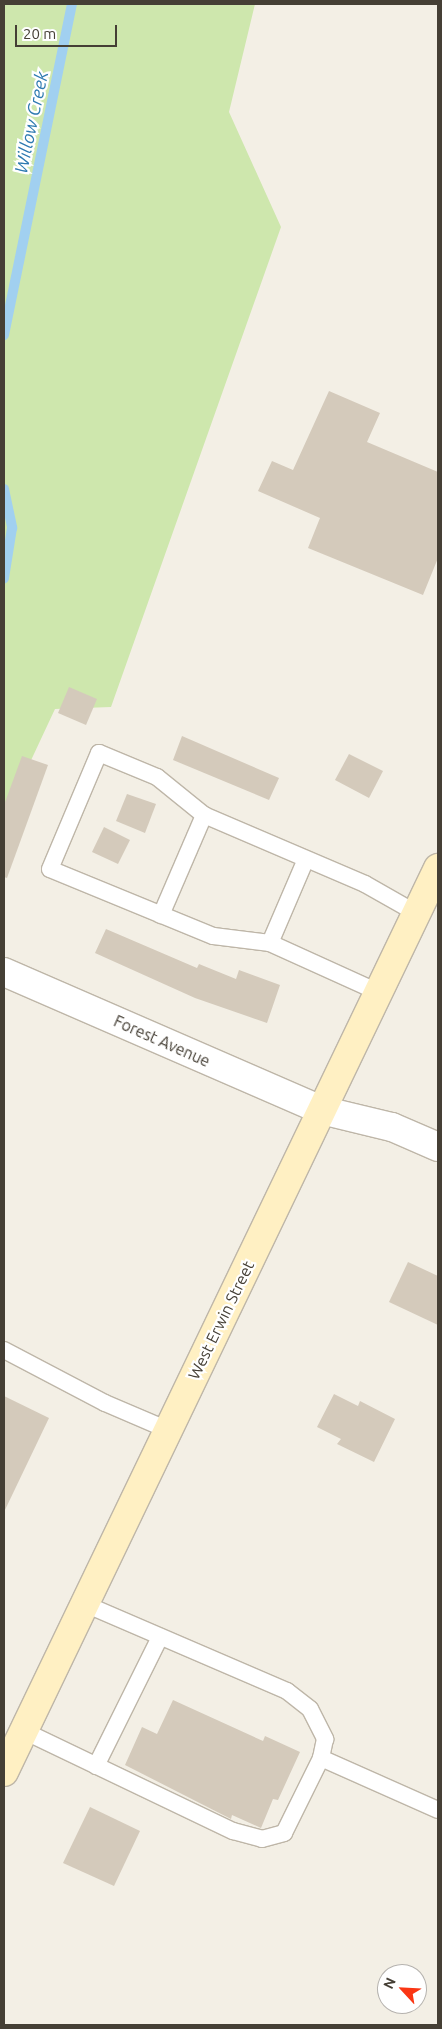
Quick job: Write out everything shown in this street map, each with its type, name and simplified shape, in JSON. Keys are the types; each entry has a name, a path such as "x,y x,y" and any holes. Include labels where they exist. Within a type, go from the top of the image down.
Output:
{"main road":[{"name":"West Erwin Street","path":"4,1772 320,1110 438,868"}],"street":[{"name":"Forest Avenue","path":"4,972 320,1110 392,1126 438,1147"}],"lane":[{"path":"378,992 270,943 213,936 50,869 99,753 157,777 204,815 364,884 416,913"},
{"path":"161,916 204,815"},
{"path":"270,943 306,859"},
{"path":"4,1350 105,1403 168,1430"},
{"path":"24,1731 233,1831 262,1839 284,1833 321,1758 325,1739 310,1709 287,1691 84,1604"},
{"path":"96,1766 160,1637"},
{"path":"321,1758 438,1810"}],"green space":[{"path":"4,4 255,4 229,112 281,227 111,707 55,709 4,818"}],"building":[{"path":"329,391 380,413 367,442 438,472 438,558 423,595 308,548 320,518 258,491 272,461 293,470"},
{"path":"69,687 97,699 86,725 58,713"},
{"path":"182,736 279,778 269,800 173,760"},
{"path":"349,754 383,771 369,798 335,780"},
{"path":"22,756 48,765 7,878 4,877 4,805"},
{"path":"127,794 156,804 145,833 116,821"},
{"path":"104,827 130,840 118,864 92,852"},
{"path":"106,929 197,968 199,964 236,979 239,970 280,985 267,1023 195,998 95,953"},
{"path":"408,1262 438,1276 438,1325 389,1302"},
{"path":"334,1394 358,1406 360,1401 395,1419 374,1462 337,1444 341,1439 317,1427"},
{"path":"4,1396 49,1418 4,1512"},
{"path":"173,1700 263,1741 265,1736 300,1752 278,1800 273,1799 261,1828 232,1815 231,1819 125,1765 142,1727 157,1734"},
{"path":"90,1807 140,1831 114,1886 63,1863"}],"waterway":[{"name":"Willow Creek","path":"4,335 72,4"},
{"name":"Willow Creek","path":"4,489 12,528 4,578"}]}
